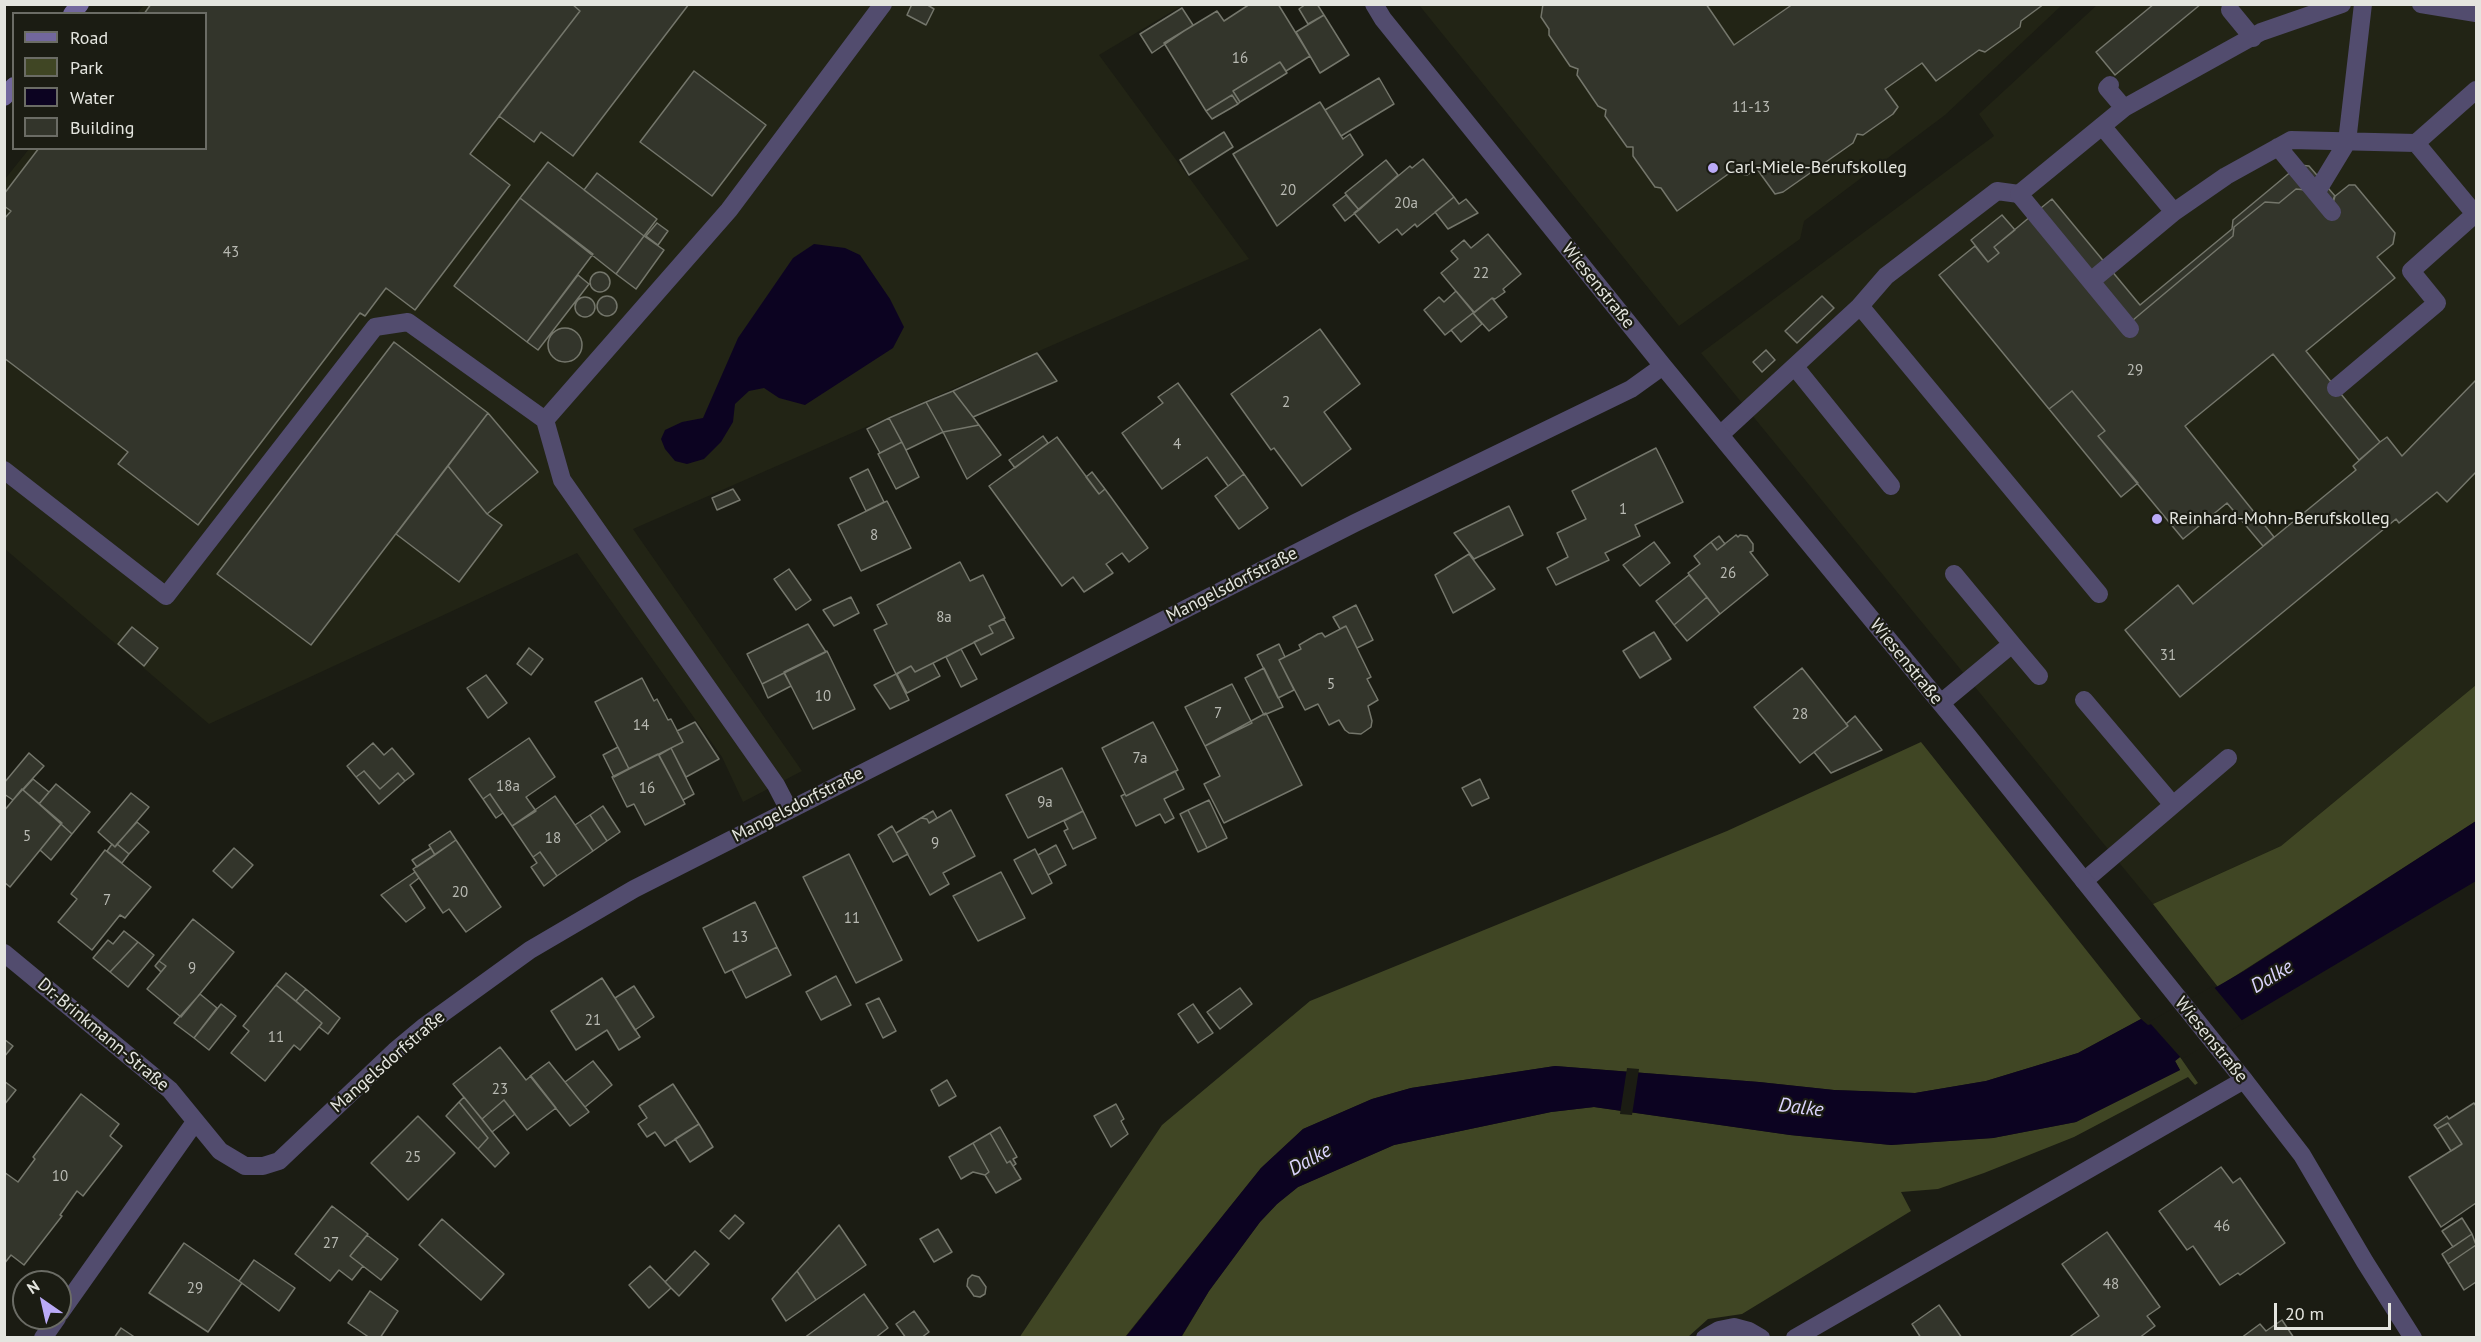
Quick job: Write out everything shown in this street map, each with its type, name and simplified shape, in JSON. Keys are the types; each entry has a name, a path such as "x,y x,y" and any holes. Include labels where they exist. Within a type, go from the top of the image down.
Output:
{"street":[{"path":"545,420 729,210 883,4"},
{"name":"Wiesenstraße","path":"1374,4 1383,19 1662,366 1941,703 2244,1080 2302,1155 2412,1338"},
{"path":"2019,194 2124,108 2261,32 2342,4"},
{"path":"2316,194 2347,142 2363,4"},
{"path":"2421,4 2476,13"},
{"path":"2230,10 2253,38"},
{"path":"2110,85 2107,88 2124,108"},
{"path":"2091,281 2174,212 2226,176 2291,140 2416,143 2476,90"},
{"path":"2102,126 2174,212"},
{"path":"2336,388 2437,303 2411,271 2476,214 2416,143"},
{"path":"2277,147 2332,212"},
{"path":"1720,435 1860,306 1886,276 1997,191 2019,194 2130,329"},
{"path":"1860,306 2099,594"},
{"path":"4,470 166,596 375,327 408,322 545,420 562,480 769,775 789,810"},
{"name":"Mangelsdorfstraße","path":"195,1122 220,1151 245,1166 263,1166 279,1161 395,1051 425,1026 530,950 634,889 1355,523 1630,389 1662,366"},
{"path":"1795,367 1891,486"},
{"path":"1954,574 2039,676"},
{"path":"1941,703 2012,644"},
{"path":"2085,700 2174,805"},
{"path":"2084,881 2228,758"},
{"name":"Dr.-Brinkmann-Straße","path":"4,953 170,1089 195,1122"},
{"path":"1795,1338 2244,1080"},
{"path":"72,1297 195,1122"},
{"path":"1705,1338 1719,1330 1734,1328 1749,1330 1761,1338"}],"shaded area":[{"path":"144,5 1183,5 1099,55 1249,259 633,529 802,771 743,802 722,757 577,553 209,724 5,549 5,179 28,150 207,150 207,12 138,12"},
{"name":"Carl-Miele-Berufskolleg","path":"1419,5 2062,5 1945,115 1804,221 1800,239 1679,326"},
{"name":"Reinhard-Mohn-Berufskolleg","path":"2097,5 2476,5 2476,685 2281,846 2153,904 1701,353 1994,136 1979,114"}],"green space":[{"path":"2476,685 2476,821 2218,987 2153,904 2281,846"},
{"path":"1921,742 2141,1019 2078,1053 1986,1081 1915,1093 1834,1090 1555,1066 1411,1088 1372,1099 1303,1129 1261,1168 1125,1337 1019,1338 1162,1125 1310,1001 1727,831"},
{"path":"2180,1057 2198,1083 2195,1085 2188,1077 2074,1137 1984,1173 1938,1189 1901,1192 1911,1211 1742,1314 1708,1319 1688,1337 1181,1338 1209,1291 1260,1222 1277,1204 1298,1187 1394,1145 1551,1112 1594,1107 1790,1135 1891,1145 1993,1138 2076,1122 2180,1070 2175,1061"}],"water":[{"path":"814,244 845,248 860,255 890,299 904,327 893,348 805,405 779,398 764,388 749,391 735,404 733,422 721,442 704,459 687,464 675,461 665,449 661,439 665,430 682,422 703,418 738,338 793,258"},
{"name":"Dalke","path":"2476,821 2476,881 2180,1057 2175,1061 2180,1070 2076,1122 1993,1138 1891,1145 1790,1135 1594,1107 1551,1112 1394,1145 1298,1187 1277,1204 1260,1222 1209,1291 1181,1337 1125,1338 1261,1168 1303,1129 1372,1099 1411,1088 1555,1066 1834,1090 1915,1093 1986,1081 2078,1053 2141,1019 2148,1025 2152,1024 2244,971"}],"pier":[{"path":"2213,986 2244,1023 2182,1059 2149,1022"},
{"path":"1627,1068 1639,1069 1632,1115 1620,1114"}],"building":[{"path":"151,4 572,4 580,11 470,154 510,185 415,310 386,288 365,316 360,313 198,525 118,464 128,452 4,358 4,219 11,211 4,206 4,194 37,150 207,150 207,12 145,12"},
{"path":"572,4 689,4 573,156 541,132 534,142 499,116 580,11"},
{"path":"912,4 926,4 934,9 926,25 907,15"},
{"path":"1250,4 1278,4 1310,56 1286,71 1280,62 1233,91 1240,102 1238,104 1232,95 1206,111 1164,43 1217,11 1224,21"},
{"path":"1306,4 1317,4 1324,15 1308,24 1299,9"},
{"path":"1543,4 1706,4 1734,45 1793,4 2044,4 2021,21 2020,27 1985,52 1979,50 1936,81 1922,63 1885,89 1898,107 1893,114 1863,135 1857,134 1853,143 1823,164 1814,165 1813,171 1783,192 1775,194 1757,169 1747,175 1731,172 1677,211 1661,188 1655,187 1633,156 1633,147 1627,147 1605,116 1606,110 1598,106 1577,75 1578,69 1570,66 1549,35 1549,29 1541,17"},
{"path":"2154,4 2201,4 2115,75 2096,52"},
{"path":"1182,8 1193,25 1152,53 1140,34"},
{"path":"1324,15 1349,55 1320,73 1296,32"},
{"path":"1280,62 1287,73 1240,102 1233,91"},
{"path":"694,71 766,125 712,196 640,142"},
{"path":"1379,78 1394,104 1341,136 1325,110"},
{"path":"1232,95 1238,104 1212,119 1206,111"},
{"path":"1320,102 1343,139 1350,134 1363,155 1277,226 1233,154"},
{"path":"1224,132 1233,147 1189,175 1180,160"},
{"path":"1423,159 1454,197 1417,227 1415,224 1402,235 1397,229 1379,243 1354,213 1410,166 1412,168"},
{"path":"1386,160 1398,175 1359,210 1345,193"},
{"path":"548,162 644,236 616,274 520,198"},
{"path":"2299,165 2309,166 2335,196 2333,203 2306,190 2296,189 2279,203 2265,202 2234,227 2233,236 2133,320 2031,216 2052,199 2140,305 2232,229 2233,220"},
{"path":"597,173 657,219 644,236 584,190"},
{"path":"2349,185 2355,185 2395,233 2393,244 2377,257 2395,278 2306,351 2380,442 2359,460 2273,354 2185,426 2274,537 2263,546 2227,503 2183,539 2098,436 2105,431 2072,391 2049,409 1939,275 1975,246 1988,262 1999,253 1994,247 2031,216 2133,320 2233,236 2234,227 2265,202 2279,203 2296,189 2306,190 2333,203 2334,197"},
{"path":"1346,195 1359,210 1345,221 1333,205"},
{"path":"1454,197 1459,204 1466,199 1478,213 1448,229 1435,212"},
{"path":"520,198 593,254 527,342 454,286"},
{"path":"2002,215 2015,230 1994,247 1999,253 1988,262 1971,240"},
{"path":"657,223 668,231 658,245 646,236"},
{"path":"1488,234 1521,274 1503,289 1505,292 1495,299 1492,298 1474,313 1441,273 1458,259 1451,251 1464,240 1471,248"},
{"path":"644,236 664,250 636,289 616,274"},
{"path":"600,272 607,275 610,282 607,289 600,292 593,289 590,282 593,275"},
{"path":"578,275 589,284 538,350 527,342"},
{"path":"1456,291 1474,312 1445,335 1424,310 1439,297 1444,302"},
{"path":"603,296 611,296 617,302 617,310 611,316 603,316 597,310 597,302"},
{"path":"1822,296 1834,308 1797,343 1785,331"},
{"path":"581,297 589,297 595,303 595,311 589,317 581,317 575,311 575,303"},
{"path":"1492,298 1507,317 1489,331 1473,313"},
{"path":"1473,313 1482,324 1461,342 1451,330"},
{"path":"565,328 577,333 582,345 577,357 565,362 553,357 548,345 553,333"},
{"path":"1320,329 1360,384 1324,412 1351,449 1302,486 1274,448 1271,450 1231,394"},
{"path":"394,342 488,413 311,645 217,574"},
{"path":"1766,350 1775,360 1762,372 1753,362"},
{"path":"1037,353 1057,381 973,417 953,391"},
{"path":"2476,380 2476,472 2447,502 2437,492 2399,523 2396,519 2180,697 2125,630 2178,585 2193,604 2356,470 2353,466 2387,437 2402,456"},
{"path":"1178,383 1244,474 1228,486 1207,457 1162,489 1122,433 1163,403 1158,397"},
{"path":"953,391 979,425 943,432 926,402"},
{"path":"2072,391 2105,431 2098,436 2138,483 2121,497 2049,409"},
{"path":"926,402 943,432 906,450 889,418"},
{"path":"488,413 538,472 487,514 448,466"},
{"path":"889,418 902,442 880,453 867,429"},
{"path":"979,425 1001,455 967,479 943,432"},
{"path":"1043,436 1048,443 1015,468 1009,460"},
{"path":"1057,437 1099,494 1105,489 1148,548 1129,562 1122,553 1106,564 1113,573 1084,592 1073,577 1062,586 989,486"},
{"path":"902,442 919,477 896,489 878,454"},
{"path":"1656,448 1683,502 1635,525 1640,536 1605,553 1609,560 1556,585 1547,568 1568,557 1557,533 1586,519 1572,491"},
{"path":"448,466 487,514 502,525 459,582 396,534"},
{"path":"868,469 884,502 866,511 850,478"},
{"path":"1092,472 1105,489 1099,494 1086,477"},
{"path":"1244,474 1268,508 1239,529 1215,496"},
{"path":"733,489 740,500 717,510 712,498"},
{"path":"887,501 911,548 861,571 838,525"},
{"path":"1509,506 1523,535 1474,559 1454,533"},
{"path":"1736,535 1738,537 1747,536 1753,544 1753,551 1750,552 1768,575 1720,614 1688,573 1700,564 1694,556 1711,542 1717,550"},
{"path":"1719,536 1725,544 1717,550 1711,542"},
{"path":"1654,542 1670,563 1640,586 1623,565"},
{"path":"1469,554 1495,589 1453,613 1435,575"},
{"path":"960,562 970,581 983,575 1005,618 989,626 993,633 915,672 911,666 896,674 874,630 887,624 877,605"},
{"path":"789,569 811,600 796,610 774,579"},
{"path":"1689,575 1707,597 1674,625 1656,601"},
{"path":"851,597 859,613 834,626 823,610"},
{"path":"1707,597 1720,614 1687,641 1674,625"},
{"path":"1356,605 1373,640 1357,648 1346,626 1340,629 1333,617"},
{"path":"1004,619 1014,638 981,655 974,642 993,633 989,626"},
{"path":"808,624 826,652 762,684 747,654"},
{"path":"1346,626 1371,677 1367,679 1378,700 1368,706 1372,721 1371,727 1361,734 1349,733 1339,720 1329,725 1318,704 1305,710 1279,660 1301,649 1299,645 1318,634 1322,633 1325,637"},
{"path":"132,627 158,648 144,666 118,644"},
{"path":"1654,632 1671,659 1640,678 1623,651"},
{"path":"1279,644 1285,657 1279,660 1294,690 1278,698 1257,655"},
{"path":"529,648 543,659 531,675 517,664"},
{"path":"961,649 977,679 961,687 946,657"},
{"path":"827,651 855,709 813,729 784,672"},
{"path":"933,663 940,676 907,693 897,674 911,666 915,672"},
{"path":"1264,668 1283,707 1264,715 1245,678"},
{"path":"1802,668 1848,726 1800,763 1754,707"},
{"path":"784,673 791,686 768,698 762,684"},
{"path":"896,674 909,700 890,709 874,685"},
{"path":"486,675 507,703 488,718 467,688"},
{"path":"642,678 654,701 657,699 668,720 671,719 683,742 629,769 595,702"},
{"path":"1232,684 1252,723 1205,746 1185,707"},
{"path":"1266,713 1302,785 1224,823 1204,784 1220,776 1205,746"},
{"path":"1855,716 1882,750 1831,773 1814,752 1848,726 1846,724"},
{"path":"695,722 719,759 686,777 671,748 683,742 677,731"},
{"path":"1153,722 1178,770 1126,796 1102,748"},
{"path":"529,738 555,777 526,797 536,811 512,826 490,794 483,799 469,779"},
{"path":"373,743 384,755 392,748 414,774 405,781 398,773 380,789 364,771 356,777 347,766"},
{"path":"618,747 629,769 614,777 603,755"},
{"path":"671,748 694,794 683,800 659,755"},
{"path":"29,753 44,766 13,800 4,794 4,783"},
{"path":"658,754 685,804 645,825 634,804 627,807 612,777"},
{"path":"1062,768 1083,811 1028,838 1006,795"},
{"path":"364,771 380,789 398,773 405,781 379,804 356,777"},
{"path":"1175,771 1184,789 1164,799 1174,818 1165,823 1160,814 1136,826 1121,796 1125,794 1126,796"},
{"path":"33,779 49,792 39,804 23,790"},
{"path":"1480,779 1489,798 1472,806 1462,788"},
{"path":"56,784 90,812 72,834 39,804"},
{"path":"22,789 62,823 10,887 4,882 4,811"},
{"path":"131,793 149,807 115,847 98,832"},
{"path":"490,794 503,813 496,818 483,799"},
{"path":"555,796 593,851 557,876 540,852 533,857 512,826"},
{"path":"1209,800 1227,838 1207,848 1188,810"},
{"path":"603,806 620,832 607,841 590,815"},
{"path":"951,810 975,856 943,873 949,884 930,895 896,833 921,818 927,819 929,823"},
{"path":"1188,810 1207,848 1198,852 1180,814"},
{"path":"933,811 937,818 929,823 927,819 921,818"},
{"path":"1083,811 1096,838 1073,849 1064,831 1068,829 1064,821"},
{"path":"590,815 607,841 593,851 575,825"},
{"path":"137,822 149,832 129,854 117,844"},
{"path":"61,824 72,834 51,860 40,850"},
{"path":"892,826 908,854 893,862 878,835"},
{"path":"450,831 456,840 435,855 429,845"},
{"path":"456,840 501,907 466,932 449,909 443,913 413,869"},
{"path":"112,844 115,847 117,844 129,854 122,863 107,851"},
{"path":"1056,845 1066,865 1048,875 1038,855"},
{"path":"234,848 253,865 232,888 213,871"},
{"path":"431,848 435,855 417,867 412,860"},
{"path":"1035,849 1052,883 1032,894 1014,860"},
{"path":"105,850 151,887 125,918 120,915 92,950 58,922 77,899 71,894"},
{"path":"540,852 557,876 544,886 531,867 537,863 533,857"},
{"path":"849,854 902,960 856,983 803,877"},
{"path":"415,872 419,878 410,885 425,908 406,922 381,895"},
{"path":"1001,872 1025,918 978,941 953,896"},
{"path":"755,902 777,947 725,973 703,928"},
{"path":"193,919 234,952 181,1017 147,989 166,966 159,961"},
{"path":"124,931 138,942 110,972 93,958 108,940 113,944"},
{"path":"138,942 154,955 128,987 110,972"},
{"path":"777,947 791,975 746,998 732,970"},
{"path":"159,961 166,966 161,972 155,966"},
{"path":"286,973 306,989 296,1001 276,985"},
{"path":"836,976 851,1005 821,1020 806,992"},
{"path":"602,978 640,1037 619,1050 607,1030 576,1050 551,1011"},
{"path":"276,985 322,1023 300,1050 294,1045 265,1081 231,1053 249,1031 243,1026"},
{"path":"634,986 654,1017 635,1030 615,998"},
{"path":"1240,988 1252,1004 1220,1029 1207,1012"},
{"path":"306,989 340,1018 328,1034 319,1027 322,1023 296,1001"},
{"path":"200,994 217,1008 194,1038 174,1023"},
{"path":"879,998 896,1031 883,1038 866,1004"},
{"path":"221,1004 236,1016 209,1050 194,1038"},
{"path":"1193,1004 1213,1033 1198,1043 1178,1014"},
{"path":"4,1039 13,1046 4,1057"},
{"path":"500,1047 526,1080 531,1076 556,1108 527,1130 504,1100 482,1119 453,1084"},
{"path":"593,1061 612,1085 585,1107 565,1082"},
{"path":"549,1062 589,1112 570,1126 530,1076"},
{"path":"947,1080 956,1096 939,1106 931,1090"},
{"path":"4,1081 16,1090 4,1105"},
{"path":"673,1084 699,1124 665,1146 655,1132 647,1137 638,1124 647,1118 639,1106"},
{"path":"81,1094 119,1124 110,1136 122,1146 83,1196 77,1191 60,1215 62,1216 24,1265 11,1255 4,1264 4,1172 18,1182 35,1159 33,1157"},
{"path":"464,1097 509,1153 495,1167 478,1149 488,1138 459,1102"},
{"path":"504,1100 515,1114 492,1132 482,1119"},
{"path":"459,1102 488,1138 478,1149 446,1116"},
{"path":"2474,1103 2476,1106 2476,1203 2441,1227 2409,1177 2462,1144 2448,1123 2437,1129 2434,1125 2447,1116 2449,1119"},
{"path":"1116,1104 1124,1119 1121,1121 1128,1134 1111,1147 1094,1116"},
{"path":"418,1116 455,1153 408,1200 371,1163"},
{"path":"2448,1123 2462,1144 2451,1151 2437,1129"},
{"path":"699,1124 713,1147 690,1162 675,1139"},
{"path":"1000,1127 1017,1157 1013,1159 1016,1164 1013,1166 1010,1161 1007,1163 990,1133"},
{"path":"990,1133 1007,1163 1010,1161 1021,1179 996,1193 985,1175 989,1172 973,1143"},
{"path":"973,1143 989,1172 985,1175 973,1172 961,1179 949,1157"},
{"path":"2221,1167 2233,1183 2240,1178 2285,1243 2240,1275 2238,1273 2220,1285 2193,1246 2187,1250 2159,1211"},
{"path":"332,1206 368,1234 350,1256 363,1266 352,1280 339,1270 330,1281 295,1254"},
{"path":"735,1215 744,1223 729,1239 720,1231"},
{"path":"2462,1218 2472,1234 2453,1247 2442,1231"},
{"path":"442,1219 504,1274 481,1300 419,1245"},
{"path":"839,1225 866,1265 816,1300 797,1271"},
{"path":"938,1229 952,1252 934,1262 920,1239"},
{"path":"2107,1232 2160,1307 2147,1316 2155,1326 2139,1338 2068,1338 2099,1316 2062,1264"},
{"path":"2472,1234 2476,1245 2448,1264 2442,1254"},
{"path":"367,1235 398,1259 381,1280 350,1256"},
{"path":"184,1243 242,1283 208,1332 149,1293"},
{"path":"2476,1245 2476,1282 2464,1290 2448,1264"},
{"path":"695,1251 709,1264 679,1296 665,1282"},
{"path":"254,1260 295,1288 279,1311 239,1281"},
{"path":"650,1266 671,1288 649,1308 629,1285"},
{"path":"797,1271 816,1300 786,1321 772,1299"},
{"path":"972,1275 979,1277 986,1287 985,1294 980,1297 974,1296 967,1286 968,1279"},
{"path":"370,1291 398,1311 380,1338 370,1338 348,1323"},
{"path":"864,1294 888,1328 875,1338 804,1338"},
{"path":"1939,1305 1962,1338 1921,1338 1912,1324"},
{"path":"914,1311 929,1332 921,1338 906,1338 896,1324"},
{"path":"2282,1320 2294,1338 2241,1338 2260,1324 2266,1331"},
{"path":"121,1328 136,1338 114,1338"}],"place":[{"name":"Carl-Miele-Berufskolleg","path":"1713,168"},
{"name":"Reinhard-Mohn-Berufskolleg","path":"2157,519"}]}
